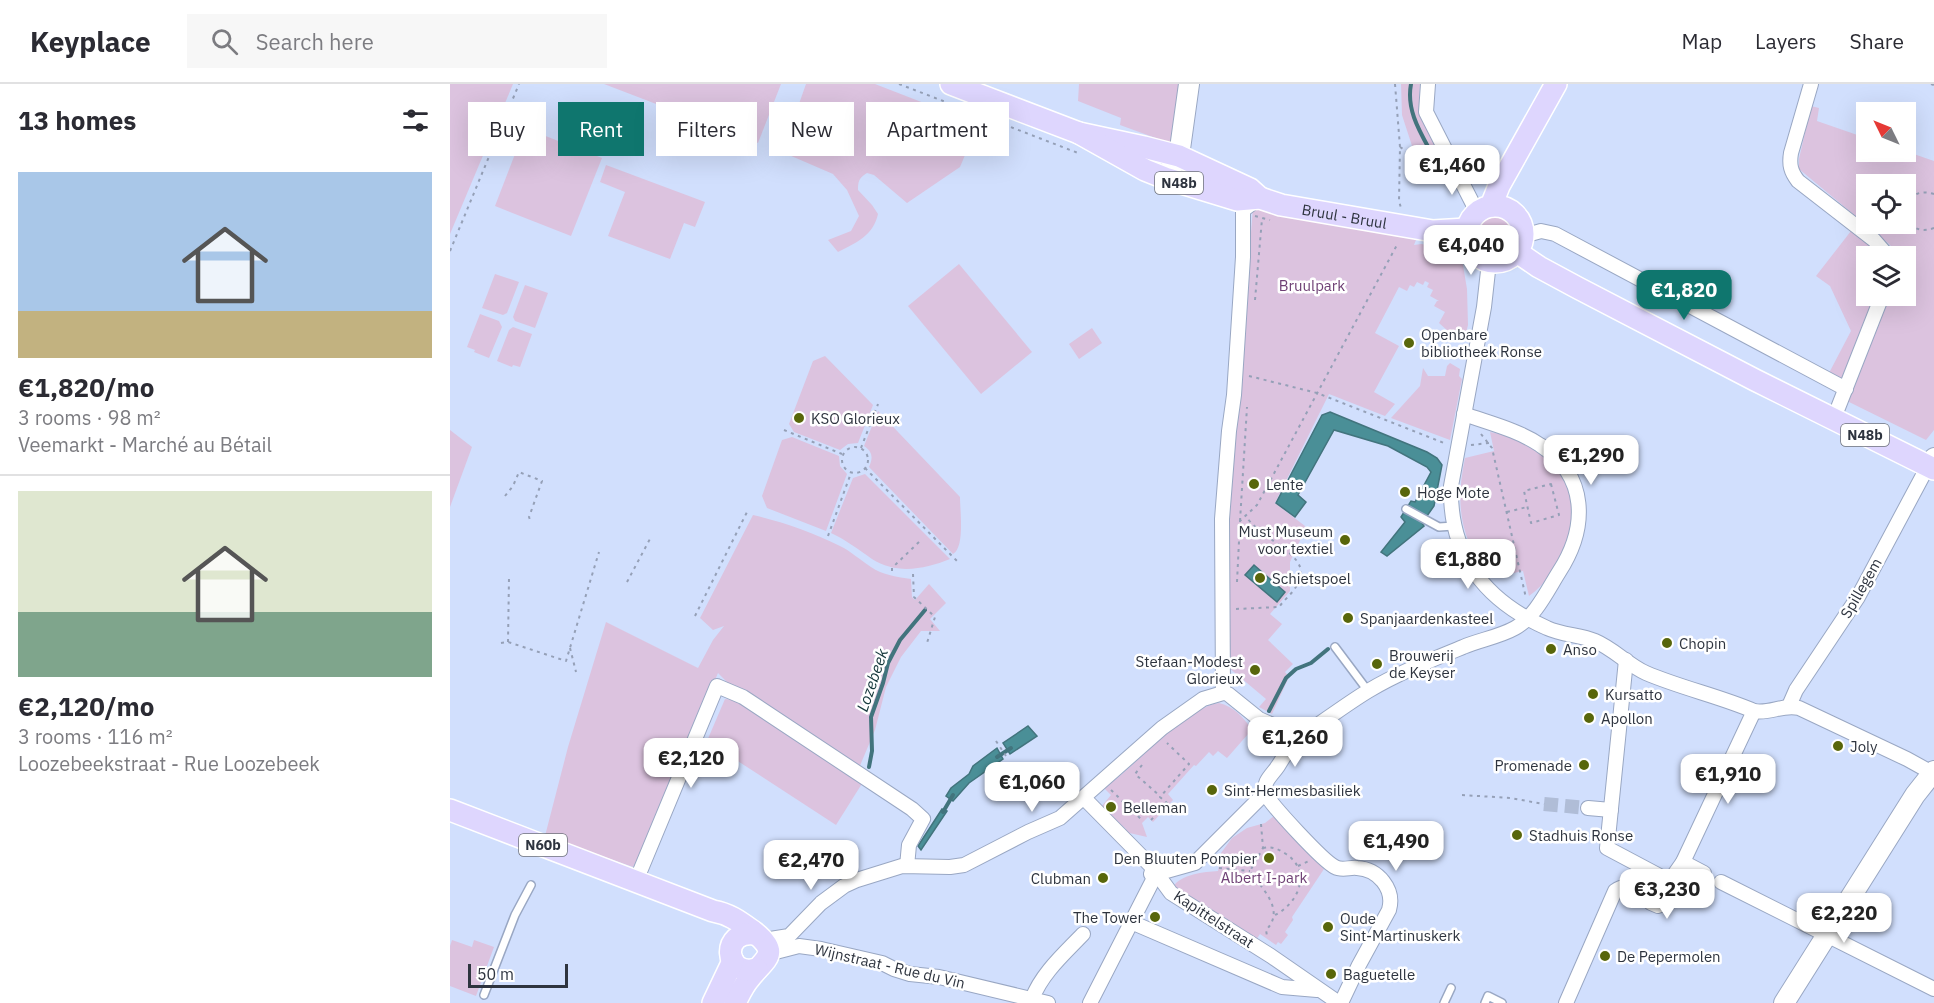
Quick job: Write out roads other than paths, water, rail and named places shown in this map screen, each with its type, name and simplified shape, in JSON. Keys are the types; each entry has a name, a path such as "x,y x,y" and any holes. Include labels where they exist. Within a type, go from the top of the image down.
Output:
{"main road":[{"name":"N48b","path":"951,84 1079,134 1138,167 1165,178 1237,200 1260,198"},
{"path":"1478,216 1505,207 1515,214 1522,224 1520,244 1504,261 1489,262 1479,258 1470,248 1467,240 1478,216 1499,186 1556,84"},
{"name":"N48b","path":"1079,134 1179,156 1250,189 1260,198"},
{"name":"Bruul - Bruul","path":"1260,198 1281,205 1433,231 1478,216"},
{"name":"N48b","path":"1520,244 1539,267 1578,288 1803,404 1932,461"},
{"name":"N60b","path":"450,810 544,851 636,881 713,911 726,913 734,917 761,949"},
{"path":"713,911 726,927 732,953 740,969 746,971 761,949"},
{"path":"713,1003 736,938 743,934 761,949"},
{"path":"735,1003 761,949"}],"street":[{"path":"1165,178 1179,156 1189,84"},
{"path":"1428,84 1426,112 1478,216"},
{"path":"1811,84 1789,160 1792,172 1798,181 1879,246"},
{"path":"1223,693 1222,519 1234,395 1243,257 1243,210 1260,198"},
{"path":"1520,244 1541,231 1556,234 1846,388"},
{"path":"1489,262 1484,307 1451,486 1451,512 1454,526 1463,554 1479,579 1498,598 1528,618 1566,635 1593,640 1608,647 1648,674 1754,711 1765,712 1789,706 1806,711 1934,773 1915,795 1784,1003"},
{"path":"1834,418 1878,306"},
{"path":"1340,1003 1389,910 1391,901 1389,891 1381,879 1371,871 1331,865 1265,793 1265,784 1300,737 1368,691 1452,651 1508,631 1528,618 1562,567 1573,545 1580,518 1580,504 1566,469 1541,445 1508,429 1464,414"},
{"name":"Spillegem","path":"1789,706 1796,690 1858,597 1932,461"},
{"path":"1626,660 1607,848 1667,885"},
{"path":"636,881 717,686 743,697 912,809 923,819 909,845 907,866"},
{"path":"761,949 789,936 816,908 844,886 891,868 964,865 1060,818 1103,782 1156,732 1203,699 1223,693 1234,698 1259,719 1300,737"},
{"path":"1566,1003 1617,889 1625,886 1649,895 1653,889 1667,885 1683,862 1754,711"},
{"path":"1090,1003 1157,874 1196,863 1265,793"},
{"name":"Kapittelstraat","path":"1084,798 1157,874 1171,892 1340,1003"},
{"path":"1588,808 1611,810"},
{"path":"1683,862 1704,873"},
{"path":"1721,882 1934,989"},
{"path":"1131,922 1259,979 1282,987 1319,990"},
{"path":"1032,999 1036,988 1083,934"},
{"name":"Wijnstraat - Rue du Vin","path":"761,949 799,946 882,963 909,979 939,976 1048,1003"}],"lane":[{"path":"1406,509 1439,527 1454,526"},
{"path":"1335,647 1368,691"},
{"path":"484,995 515,915 531,885"},
{"path":"1444,1003 1451,988"},
{"path":"1485,1003 1488,996 1502,1003"}],"waterway":[{"path":"1411,84 1412,112 1432,154"},
{"name":"Lozebeek","path":"869,767 872,751 871,717 888,663 900,640 925,610"},
{"path":"1269,711 1286,678 1296,669 1311,663 1328,649"},
{"path":"997,757 1011,748"},
{"path":"943,812 953,795"}],"tunnel":[{"path":"1544,804 1588,808"}],"place":[{"name":"Openbare bibliotheek Ronse","path":"1409,343"},
{"name":"KSO Glorieux","path":"799,418"},
{"name":"Lente","path":"1254,484"},
{"name":"Hoge Mote","path":"1405,492"},
{"name":"Must Museum voor textiel","path":"1345,540"},
{"name":"Schietspoel","path":"1260,578"},
{"name":"Spanjaardenkasteel","path":"1348,618"},
{"name":"Chopin","path":"1667,643"},
{"name":"Anso","path":"1551,649"},
{"name":"Brouwerij de Keyser","path":"1377,664"},
{"name":"Stefaan-Modest Glorieux","path":"1255,670"},
{"name":"Kursatto","path":"1593,694"},
{"name":"Apollon","path":"1589,718"},
{"name":"Joly","path":"1838,746"},
{"name":"Promenade","path":"1584,765"},
{"name":"Sint-Hermesbasiliek","path":"1212,790"},
{"name":"Belleman","path":"1111,807"},
{"name":"Stadhuis Ronse","path":"1517,835"},
{"name":"Den Bluuten Pompier","path":"1269,858"},
{"name":"Clubman","path":"1103,878"},
{"name":"The Tower","path":"1155,917"},
{"name":"Oude Sint-Martinuskerk","path":"1328,927"},
{"name":"De Pepermolen","path":"1605,956"},
{"name":"Baguetelle","path":"1331,974"}],"park label":[{"name":"Bruulpark","path":"1312,285"},
{"name":"Albert I-park","path":"1264,877"}]}
